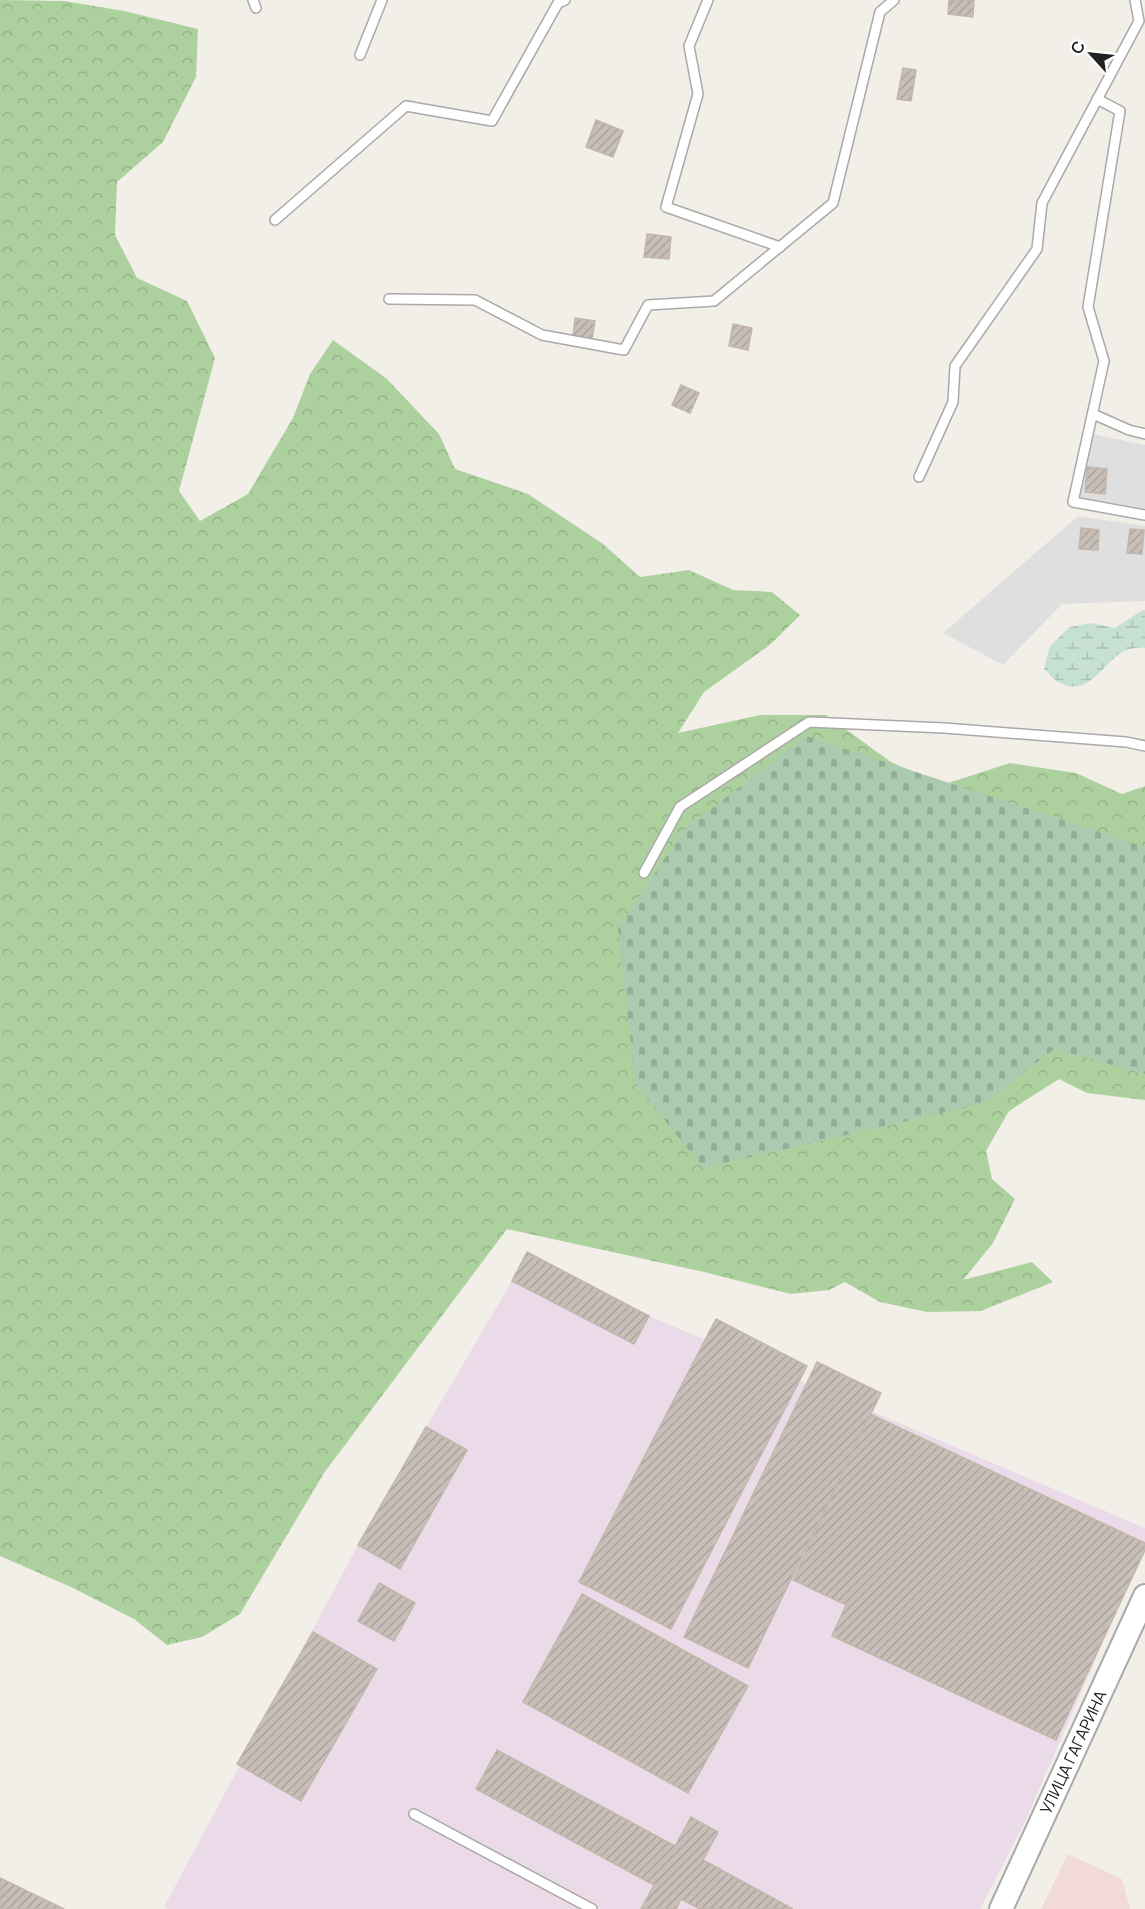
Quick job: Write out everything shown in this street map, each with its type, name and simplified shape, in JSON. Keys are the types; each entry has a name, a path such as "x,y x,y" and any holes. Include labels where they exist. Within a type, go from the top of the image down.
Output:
{"street":[{"name":"УЛИЦА ГАГАРИНА","path":"1001,1909 1145,1596"}],"lane":[{"path":"360,56 382,0"},
{"path":"275,220 406,105 492,121 558,3 566,0"},
{"path":"708,0 689,46 698,94 666,207 780,247"},
{"path":"389,299 475,300 542,335 624,350 648,305 714,301 833,203 880,12 894,0"},
{"path":"919,477 953,402 955,366 1037,249 1042,203 1097,99 1142,23 1135,0"},
{"path":"1097,99 1120,111 1088,307 1104,361 1073,502 1145,515"},
{"path":"1093,414 1129,430 1145,434"},
{"path":"644,873 680,807 809,722 967,730 1126,742 1145,746"},
{"path":"414,1815 592,1909"}],"shaded area":[{"path":"1094,434 1145,445 1145,509 1080,497"},
{"path":"1078,516 1145,526 1145,601 1062,604 1003,665 943,633"},
{"path":"527,1252 649,1316 1145,1528 1145,1545 1025,1822 980,1909 169,1909 164,1907 358,1545"},
{"path":"1068,1854 1122,1879 1130,1909 1041,1909"}],"green space":[{"path":"0,0 64,1 124,11 198,29 196,77 163,142 117,182 115,235 137,278 187,301 215,358 179,491 200,521 248,494 293,418 310,374 333,340 387,379 439,434 455,469 528,494 603,544 640,577 689,570 733,590 772,592 800,615 771,644 704,692 678,733 760,715 826,715 891,762 942,785 1010,763 1076,773 1122,794 1145,786 1145,1100 1087,1093 1059,1079 1009,1111 986,1151 992,1179 1015,1199 993,1243 963,1280 1032,1262 1053,1282 981,1311 927,1312 880,1302 845,1282 829,1290 791,1294 704,1272 507,1229 324,1473 240,1614 202,1637 167,1645 134,1619 71,1587 0,1556"},
{"path":"1145,610 1145,648 1133,648 1122,652 1086,683 1068,686 1056,681 1044,669 1050,646 1070,627 1091,623 1115,628"},
{"path":"806,736 1145,847 1145,1074 1054,1049 986,1103 703,1168 635,1083 618,928 684,830"}],"building":[{"path":"949,0 974,0 973,17 948,14"},
{"path":"903,68 916,70 911,101 897,99"},
{"path":"596,120 623,131 613,157 586,147"},
{"path":"647,234 671,237 669,259 644,257"},
{"path":"575,318 595,321 592,339 573,336"},
{"path":"733,324 752,328 748,350 729,346"},
{"path":"681,385 699,393 690,413 672,405"},
{"path":"1087,467 1107,469 1105,494 1085,492"},
{"path":"1081,528 1099,530 1098,550 1079,549"},
{"path":"1130,529 1144,530 1142,554 1127,553"},
{"path":"527,1252 649,1316 634,1344 512,1281"},
{"path":"716,1319 807,1366 671,1629 579,1582"},
{"path":"817,1362 881,1393 748,1668 684,1637"},
{"path":"870,1414 1145,1543 1145,1550 1056,1740 832,1636 846,1605 793,1580"},
{"path":"426,1427 467,1450 400,1569 358,1545"},
{"path":"379,1583 415,1603 394,1641 358,1621"},
{"path":"582,1594 748,1686 688,1793 523,1702"},
{"path":"313,1632 377,1669 301,1801 237,1764"},
{"path":"497,1750 675,1846 691,1817 718,1832 703,1860 793,1909 700,1909 681,1899 676,1909 641,1909 654,1885 476,1789"},
{"path":"0,1878 64,1909 0,1909"}]}
